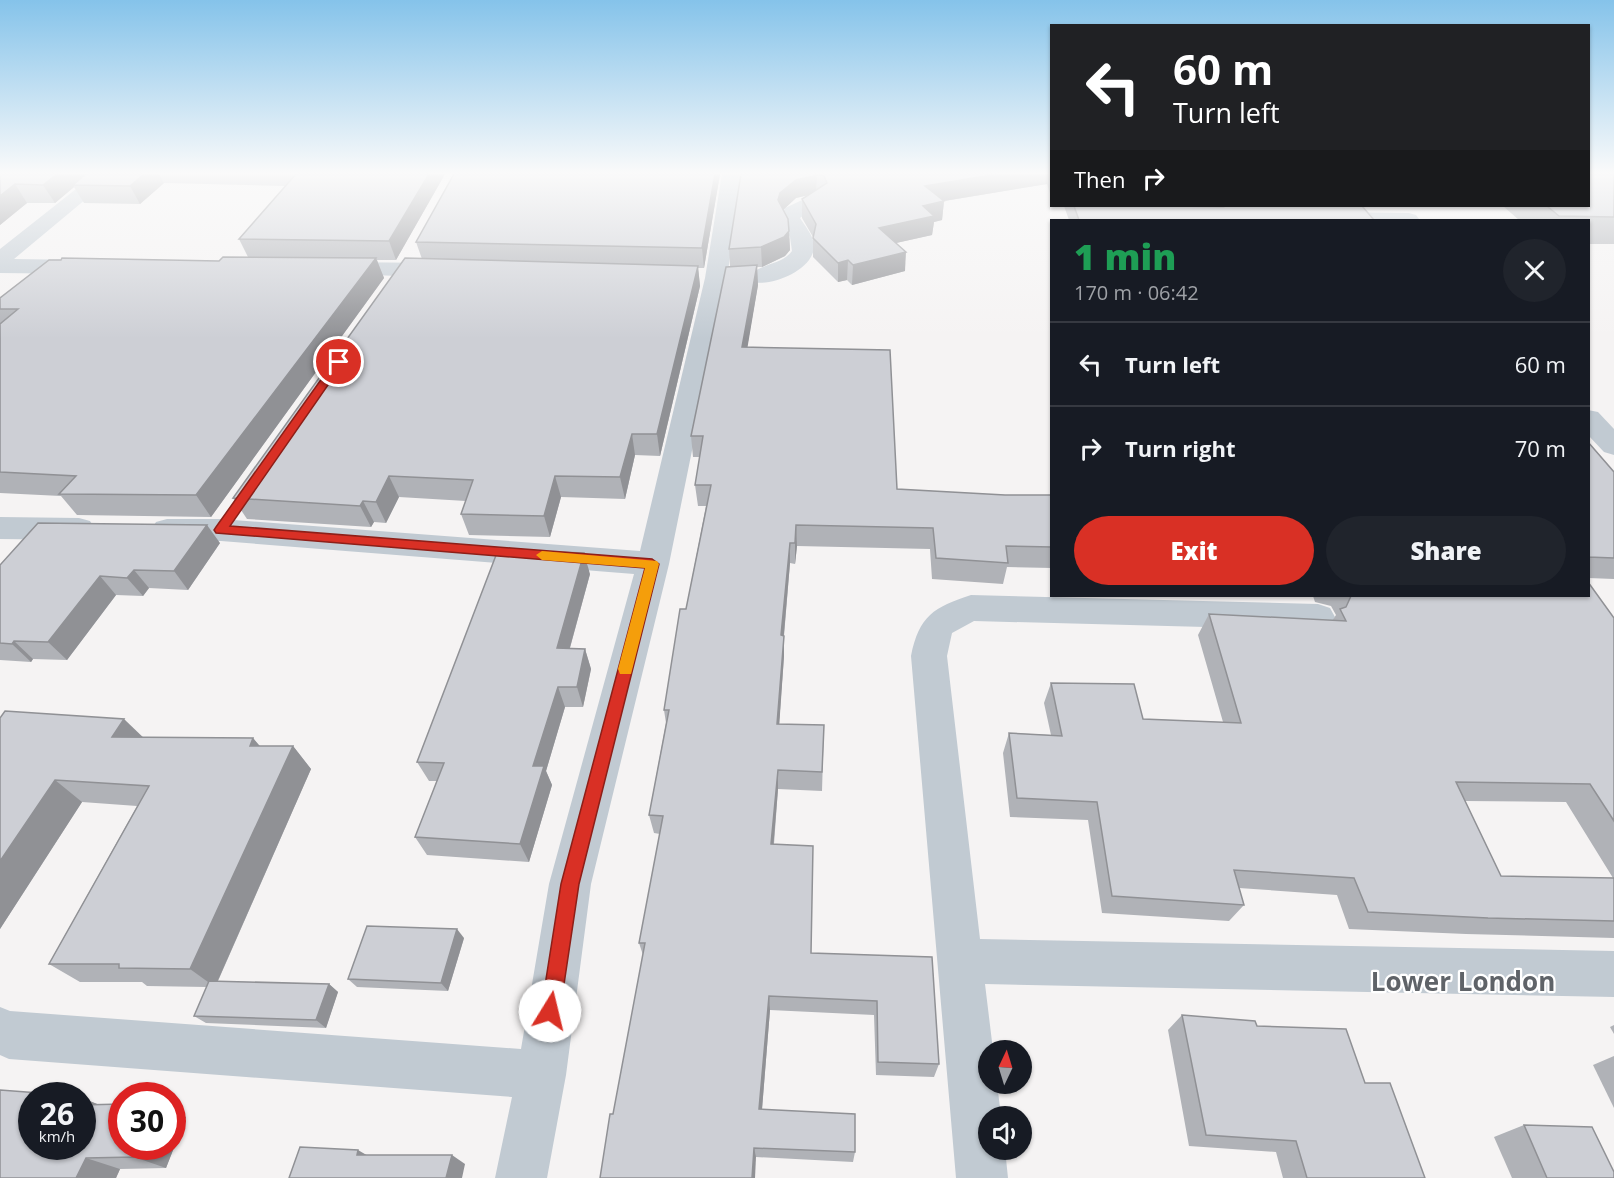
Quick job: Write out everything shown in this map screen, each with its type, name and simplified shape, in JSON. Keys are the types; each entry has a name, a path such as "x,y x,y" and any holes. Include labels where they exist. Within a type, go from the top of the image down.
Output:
{"street":[{"path":"0,260 39,229"},
{"path":"521,1178 541,1075 570,884 652,564 729,278 730,229"},
{"path":"729,278 778,271 796,261 803,253 803,242 796,229"},
{"path":"309,268 410,260 464,271"},
{"path":"384,298 410,260"},
{"path":"0,266 107,267"},
{"path":"1590,420 1614,446"},
{"path":"139,529 228,521 652,564"},
{"path":"0,528 105,529"},
{"path":"982,1178 962,961 929,656 933,632 946,618 971,608 1318,617"},
{"path":"962,961 1614,974"},
{"path":"3,1039 541,1075"}],"building":[{"path":"248,229 396,229 389,241 239,239"},
{"path":"423,229 705,229 702,248 416,242"},
{"path":"732,229 789,229 784,237 761,247 729,249"},
{"path":"815,229 880,229 906,252 853,265 848,260 838,263 813,238"},
{"path":"223,257 376,258 196,495 59,494 76,476 0,472 0,324 18,309 0,309 0,298 49,260 61,260 62,258 219,261"},
{"path":"405,258 698,266 657,434 632,434 620,477 555,476 544,516 461,514 473,480 389,476 376,502 363,501 360,506 233,498"},
{"path":"757,265 742,347 890,350 897,489 1050,495 1050,547 1006,546 1008,563 936,558 933,528 796,525 795,543 790,543 781,635 784,636 777,724 824,725 822,772 778,770 771,844 813,846 811,953 932,957 939,1064 878,1062 877,1001 769,996 759,1109 855,1114 855,1152 754,1148 752,1178 600,1178 610,1114 613,1114 645,943 639,943 663,816 649,815 669,710 664,710 680,609 686,609 711,485 695,485 703,436 691,436 726,267"},
{"path":"1590,444 1614,472 1614,558 1590,557"},
{"path":"38,523 207,525 174,571 134,570 127,578 100,576 48,642 0,643 0,565"},
{"path":"498,550 584,553 557,648 585,649 577,687 558,687 533,766 544,766 520,844 415,837 444,763 417,762"},
{"path":"1590,585 1614,618 1614,821 1590,784 1456,782 1501,876 1614,878 1614,921 1368,912 1354,878 1234,870 1244,905 1112,896 1097,802 1017,798 1009,733 1062,736 1051,683 1134,684 1143,719 1241,723 1209,614 1346,621 1340,609 1346,607 1351,597 1590,597"},
{"path":"5,711 124,719 112,737 253,738 250,746 293,746 190,969 119,968 119,964 49,964 149,786 55,780 0,861 0,718"},
{"path":"367,926 457,929 441,983 348,979"},
{"path":"209,981 329,984 316,1020 194,1016"},
{"path":"1182,1015 1255,1021 1257,1026 1346,1029 1365,1083 1390,1083 1425,1178 1307,1178 1296,1141 1206,1135"},
{"path":"0,1090 18,1091 18,1160 85,1160 76,1178 0,1178"},
{"path":"108,1104 108,1158 96,1158 96,1105"},
{"path":"1524,1125 1592,1127 1614,1172 1614,1178 1547,1178"},
{"path":"300,1147 358,1150 357,1155 452,1155 446,1178 289,1178"}],"slow traffic":[{"path":"542,555 652,564 625,669"}],"district":[{"name":"Lower London","path":"1463,982"}],"route":[{"path":"339,362 221,530 652,564 570,884 550,1011"}]}
